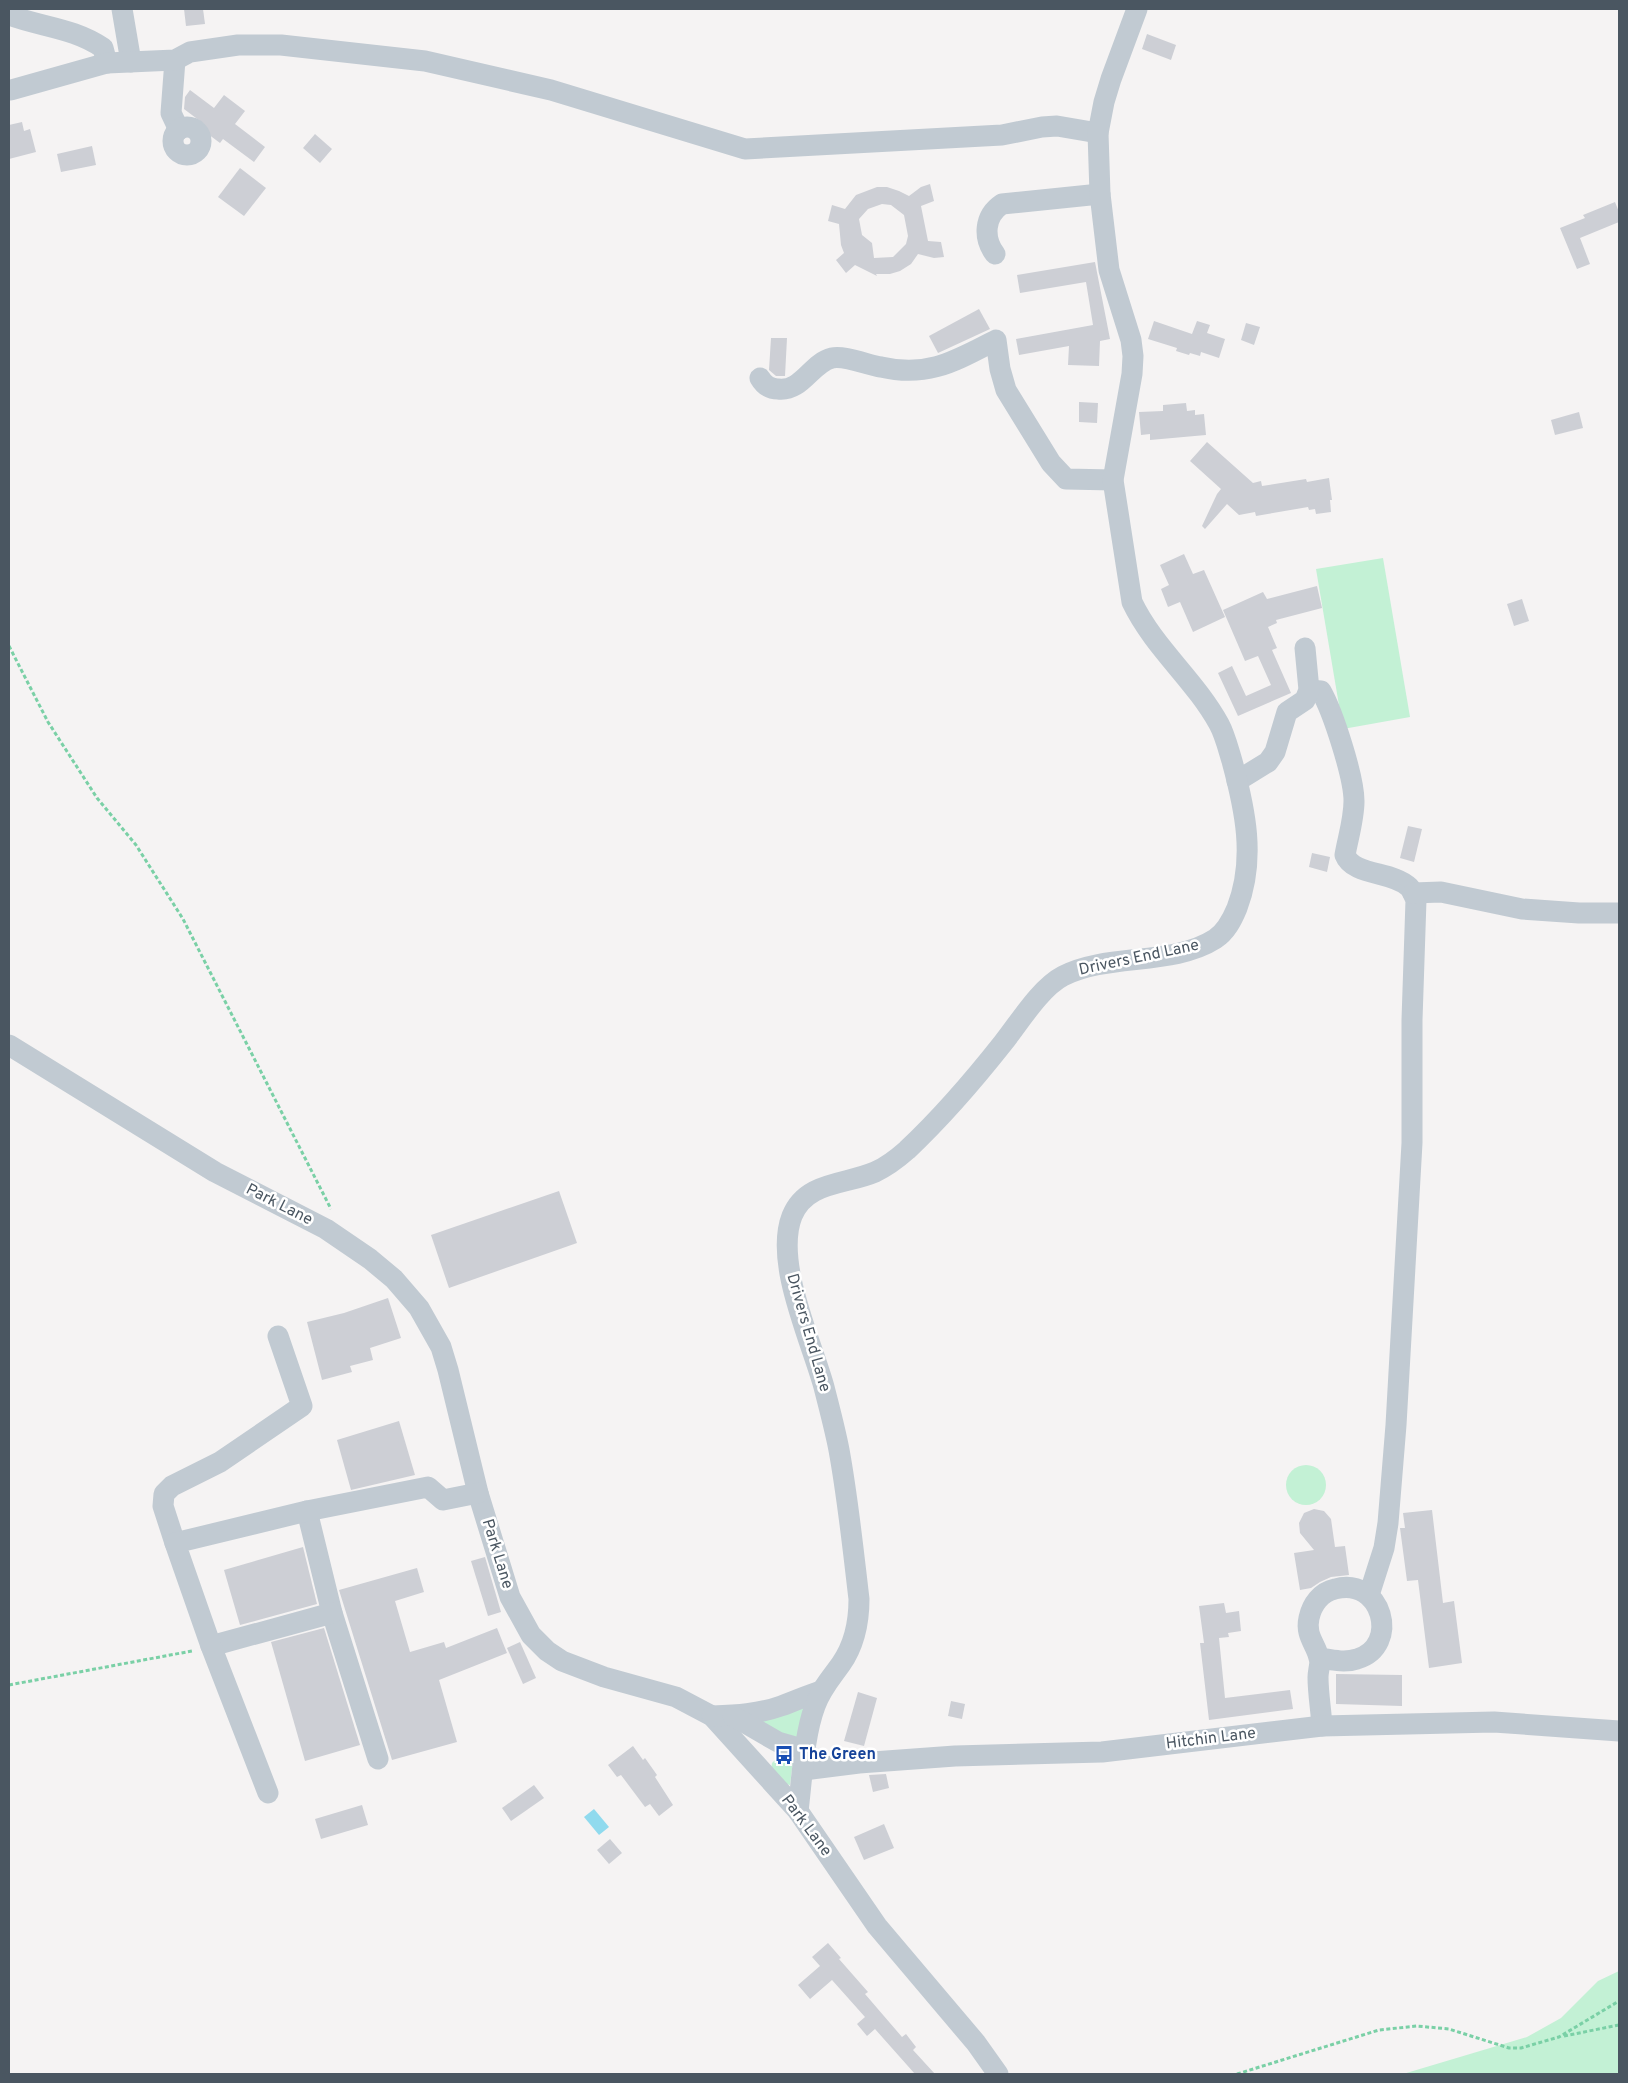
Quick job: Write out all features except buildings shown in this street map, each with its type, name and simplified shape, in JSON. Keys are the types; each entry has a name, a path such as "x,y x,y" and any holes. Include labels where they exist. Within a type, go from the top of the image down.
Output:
{"street":[{"path":"122,9 131,62"},
{"name":"Drivers End Lane","path":"798,1811 814,1707 855,1636 859,1619 859,1599 839,1451 824,1387 793,1288 787,1249 792,1215 804,1198 812,1192 875,1172 902,1154 924,1134 970,1084 1036,1001 1051,984 1062,976 1095,966 1182,952 1216,938 1225,930 1232,919 1242,893 1248,857 1246,827 1237,781 1220,725 1206,703 1156,642 1141,621 1132,602 1113,480 1132,374 1133,356 1131,340 1109,270 1100,194 1098,133 1109,87 1137,9"},
{"path":"9,14 34,23 74,32 91,39 103,48 107,64"},
{"path":"11,90 107,64 175,60 190,52 238,45 281,45 426,61 552,90 745,149 1002,135 1057,126 1098,133"},
{"path":"175,60 171,113 179,130"},
{"path":"995,254 989,245 987,232 989,217 994,209 1002,204 1100,194"},
{"path":"760,378 764,384 775,389 790,389 823,362 834,358 884,368 917,371 934,369 996,340 1000,369 1006,390 1051,463 1066,480 1113,480"},
{"path":"1237,781 1268,762 1275,752 1287,712 1305,700 1309,690 1305,648"},
{"path":"1309,690 1320,691 1329,706 1352,784 1354,802 1345,855 1348,862 1354,866 1397,880 1410,887 1416,900 1412,1020 1412,1143 1396,1415 1388,1523 1384,1548 1369,1595"},
{"path":"1413,893 1441,892 1522,909 1579,913 1619,913"},
{"name":"Park Lane","path":"9,1045 215,1172 326,1229 370,1259 394,1279 419,1308 441,1347 478,1493 510,1597 531,1635 546,1651 562,1662 604,1677 676,1697 712,1716 798,1811 877,1926 970,2036 998,2074"},
{"path":"268,1793 211,1646 163,1506 164,1494 172,1486 220,1462 302,1406 278,1336"},
{"path":"175,1543 307,1511 428,1488 443,1500 478,1493"},
{"path":"307,1511 332,1613 378,1759"},
{"path":"1320,1658 1339,1661 1356,1660 1364,1657 1376,1646 1381,1634 1382,1621 1378,1606 1369,1595 1360,1590 1341,1587 1327,1591 1316,1601 1308,1619 1310,1640 1320,1658 1318,1677 1322,1726"},
{"path":"211,1646 332,1613"},
{"path":"712,1716 733,1716 781,1706 822,1691"},
{"path":"733,1716 805,1760"},
{"name":"Hitchin Lane","path":"805,1760 859,1763 946,1757 1102,1752 1322,1726 1494,1722 1619,1731"},
{"path":"757,1765 778,1742"}],"path":[{"path":"9,646 48,722 97,798 136,845 183,919 331,1209 326,1229"},
{"path":"9,1685 211,1646"},
{"path":"1560,2037 1619,2001"},
{"path":"1237,2074 1378,2030 1417,2026 1449,2029 1509,2048 1521,2048 1560,2037 1619,2025"}],"green space":[{"path":"1383,558 1410,717 1343,729 1316,569"},
{"path":"1310,1465 1317,1468 1323,1474 1326,1485 1325,1493 1317,1502 1310,1505 1302,1505 1295,1502 1287,1493 1286,1481 1289,1474 1298,1466"},
{"path":"808,1707 801,1734 793,1741 756,1718"},
{"path":"778,1757 789,1757 793,1761 790,1785 786,1784 771,1769 772,1763"},
{"path":"1619,1971 1619,2074 1403,2074 1527,2037 1561,2018 1598,1981"}],"water":[{"path":"594,1809 609,1827 599,1835 584,1817"}],"place":[{"name":"The Green","path":"784,1755"}]}
